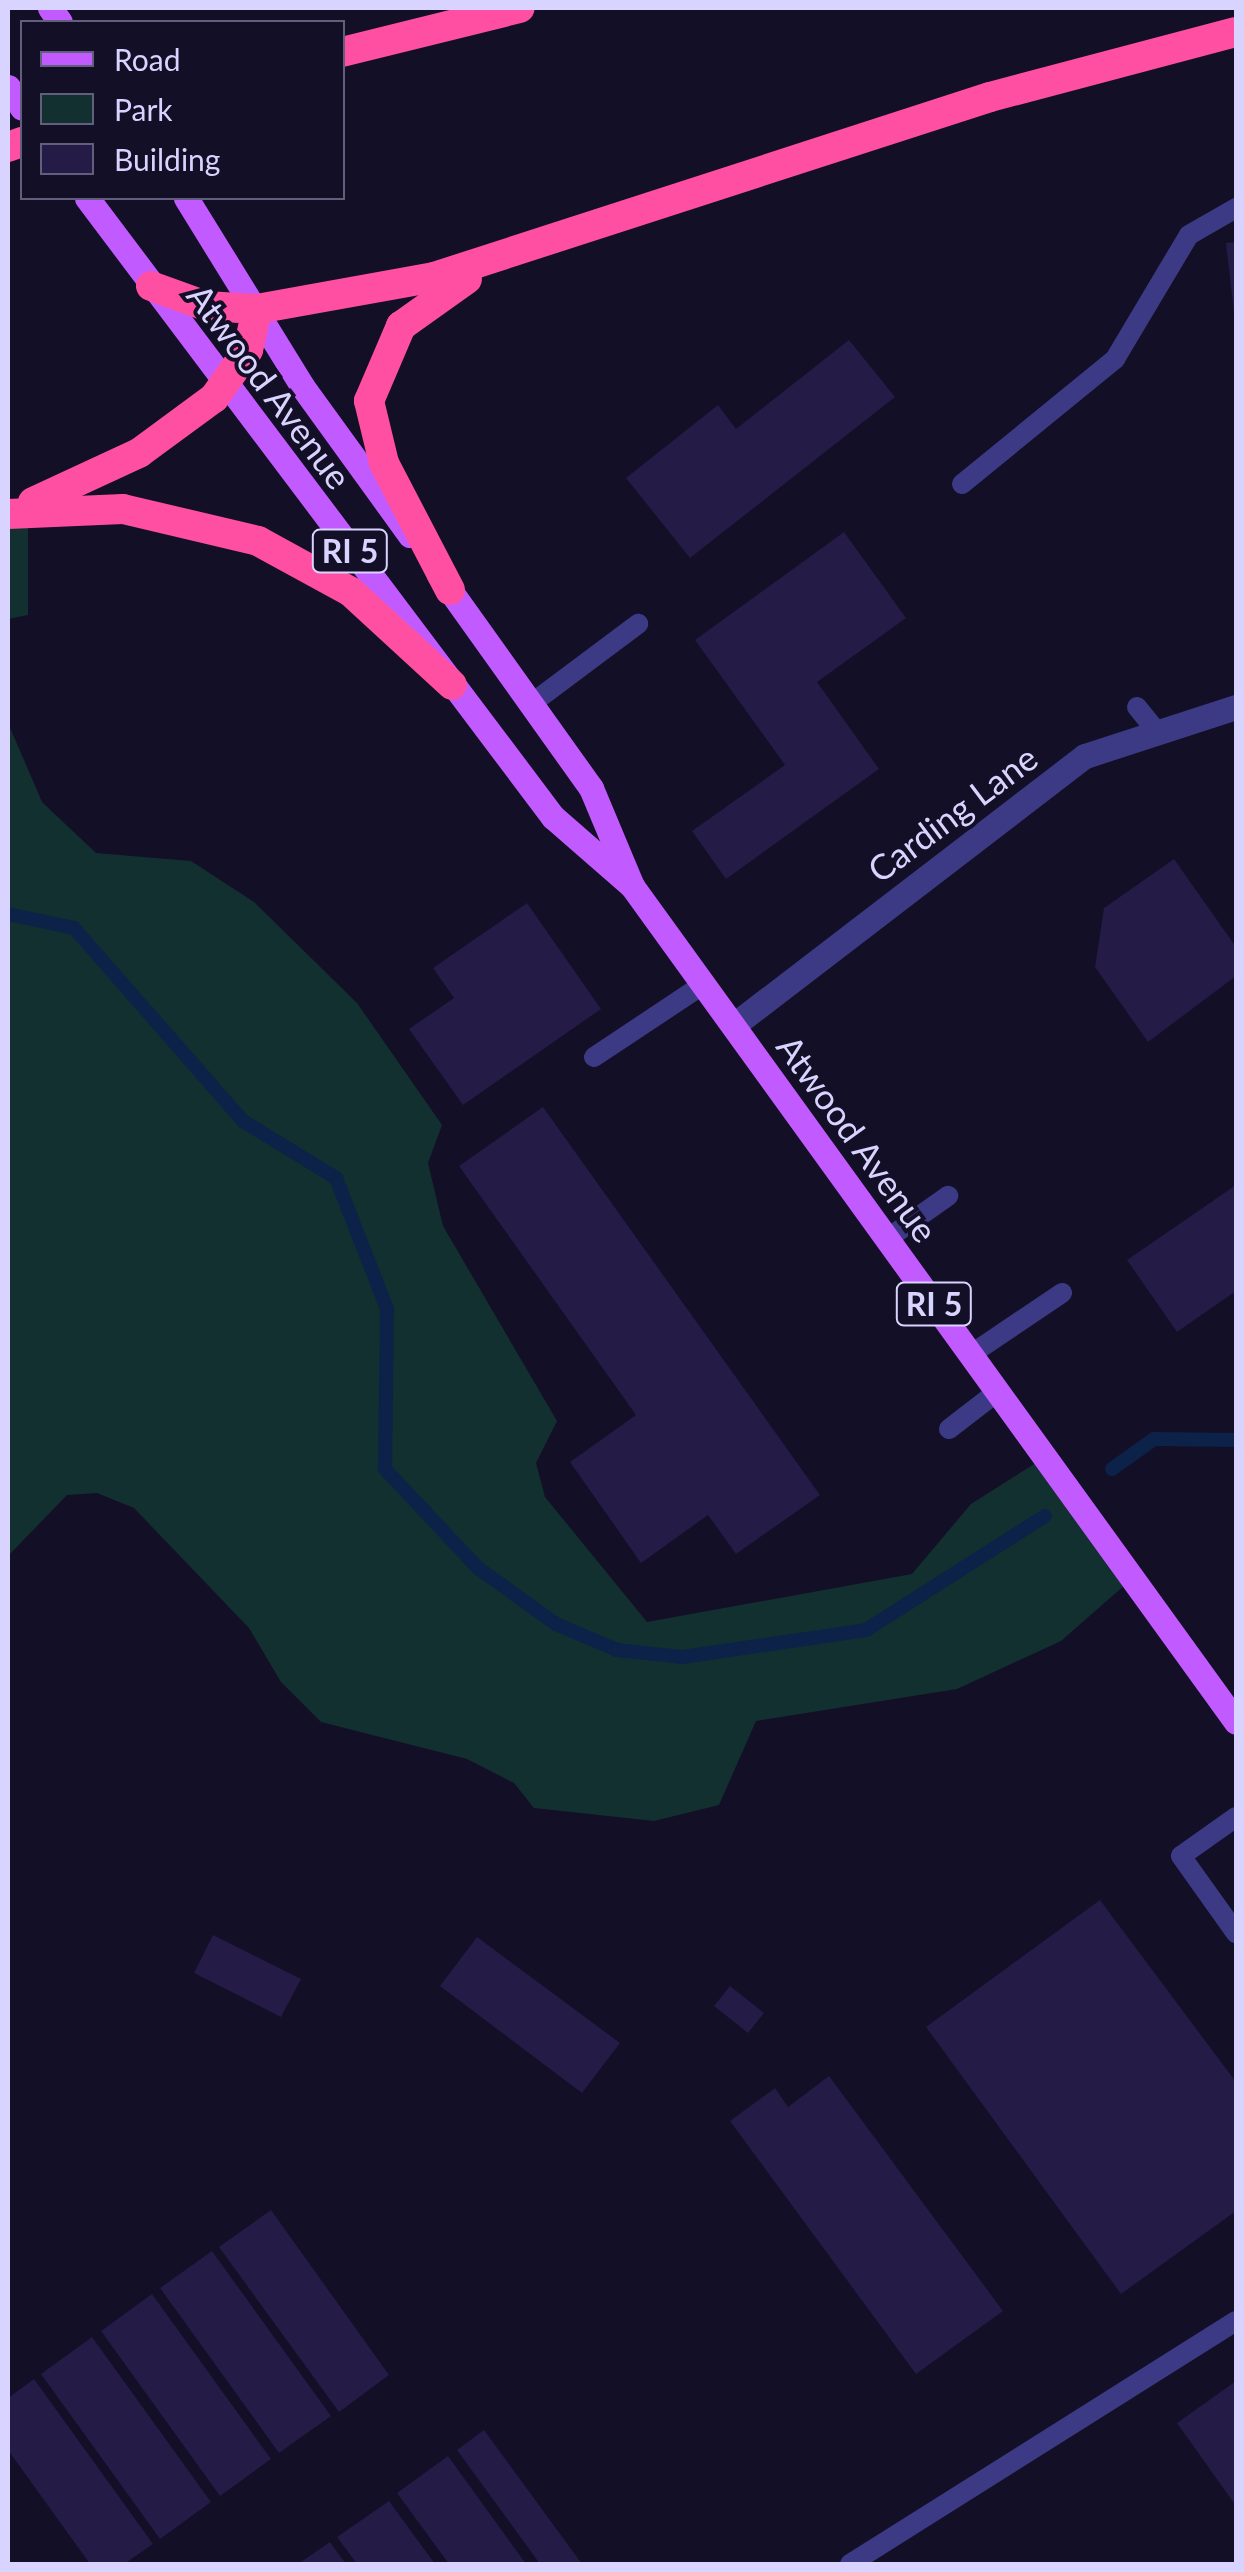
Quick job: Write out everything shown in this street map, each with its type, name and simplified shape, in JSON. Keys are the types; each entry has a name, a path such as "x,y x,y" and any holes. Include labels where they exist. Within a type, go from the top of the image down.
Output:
{"highway":[{"path":"345,51 520,8"},
{"path":"450,590 378,446 374,374 389,342 430,300 552,246 885,130 1236,32"},
{"path":"151,286 206,306 258,308 552,246"},
{"path":"8,512 139,453 226,386 258,308"},
{"path":"8,512 123,509 243,536 351,592 452,685"}],"main road":[{"name":"Atwood Avenue","path":"89,200 226,386 572,839 632,886 1236,1722"},
{"name":"Atwood Avenue","path":"187,200 609,818 632,886"}],"street":[{"name":"Carding Lane","path":"734,1025 1086,756 1145,717 1236,707"}],"lane":[{"path":"962,484 1103,371 1190,235 1236,208"},
{"path":"532,704 638,624"},
{"path":"594,1058 704,984"},
{"path":"887,1239 948,1196"},
{"path":"970,1355 1062,1293"},
{"path":"949,1429 997,1392"},
{"path":"1236,1817 1181,1856 1236,1933"},
{"path":"850,2564 1236,2320"}],"green space":[{"path":"28,513 28,615 8,619 8,516"},
{"path":"8,723 42,802 96,853 191,861 254,902 357,1003 442,1125 428,1163 443,1226 557,1421 536,1463 545,1497 647,1622 912,1574 971,1504 1042,1459 1134,1577 1061,1641 957,1689 756,1721 719,1805 654,1821 534,1808 514,1783 467,1759 321,1722 281,1682 249,1628 134,1508 97,1493 67,1495 8,1556"}],"building":[{"path":"1236,242 1236,312 1234,313 1226,243"},
{"path":"849,340 895,397 690,558 626,478 718,405 736,429"},
{"path":"844,532 906,618 817,682 879,769 726,879 692,831 785,765 695,640"},
{"path":"1174,859 1236,947 1236,976 1148,1042 1095,967 1104,908"},
{"path":"527,903 601,1009 463,1105 409,1029 454,998 433,968"},
{"path":"543,1107 820,1495 736,1554 708,1515 641,1563 570,1462 636,1415 459,1166"},
{"path":"1236,1185 1236,1291 1177,1332 1127,1260"},
{"path":"1100,1900 1236,2082 1236,2211 1121,2294 926,2027"},
{"path":"213,1935 301,1979 281,2017 194,1973"},
{"path":"477,1937 620,2043 582,2093 440,1986"},
{"path":"730,1986 764,2013 748,2033 714,2006"},
{"path":"829,2076 1003,2311 916,2374 730,2121 775,2088 788,2107"},
{"path":"271,2210 389,2375 339,2412 219,2247"},
{"path":"212,2251 331,2416 279,2453 160,2288"},
{"path":"152,2294 271,2459 220,2496 101,2331"},
{"path":"92,2337 211,2502 160,2539 41,2374"},
{"path":"34,2379 153,2544 124,2564 90,2564 8,2450 8,2398"},
{"path":"1236,2381 1236,2506 1177,2423"},
{"path":"484,2430 582,2564 540,2564 457,2450"},
{"path":"448,2456 526,2564 449,2564 397,2493"},
{"path":"389,2501 435,2564 357,2564 337,2537"},
{"path":"330,2542 346,2564 298,2564"}],"waterway":[{"path":"8,914 74,928 243,1121 336,1178 387,1309 385,1469 478,1568 556,1624 617,1650 682,1657 866,1630 1045,1516"},
{"path":"1112,1469 1154,1439 1236,1440"}]}
